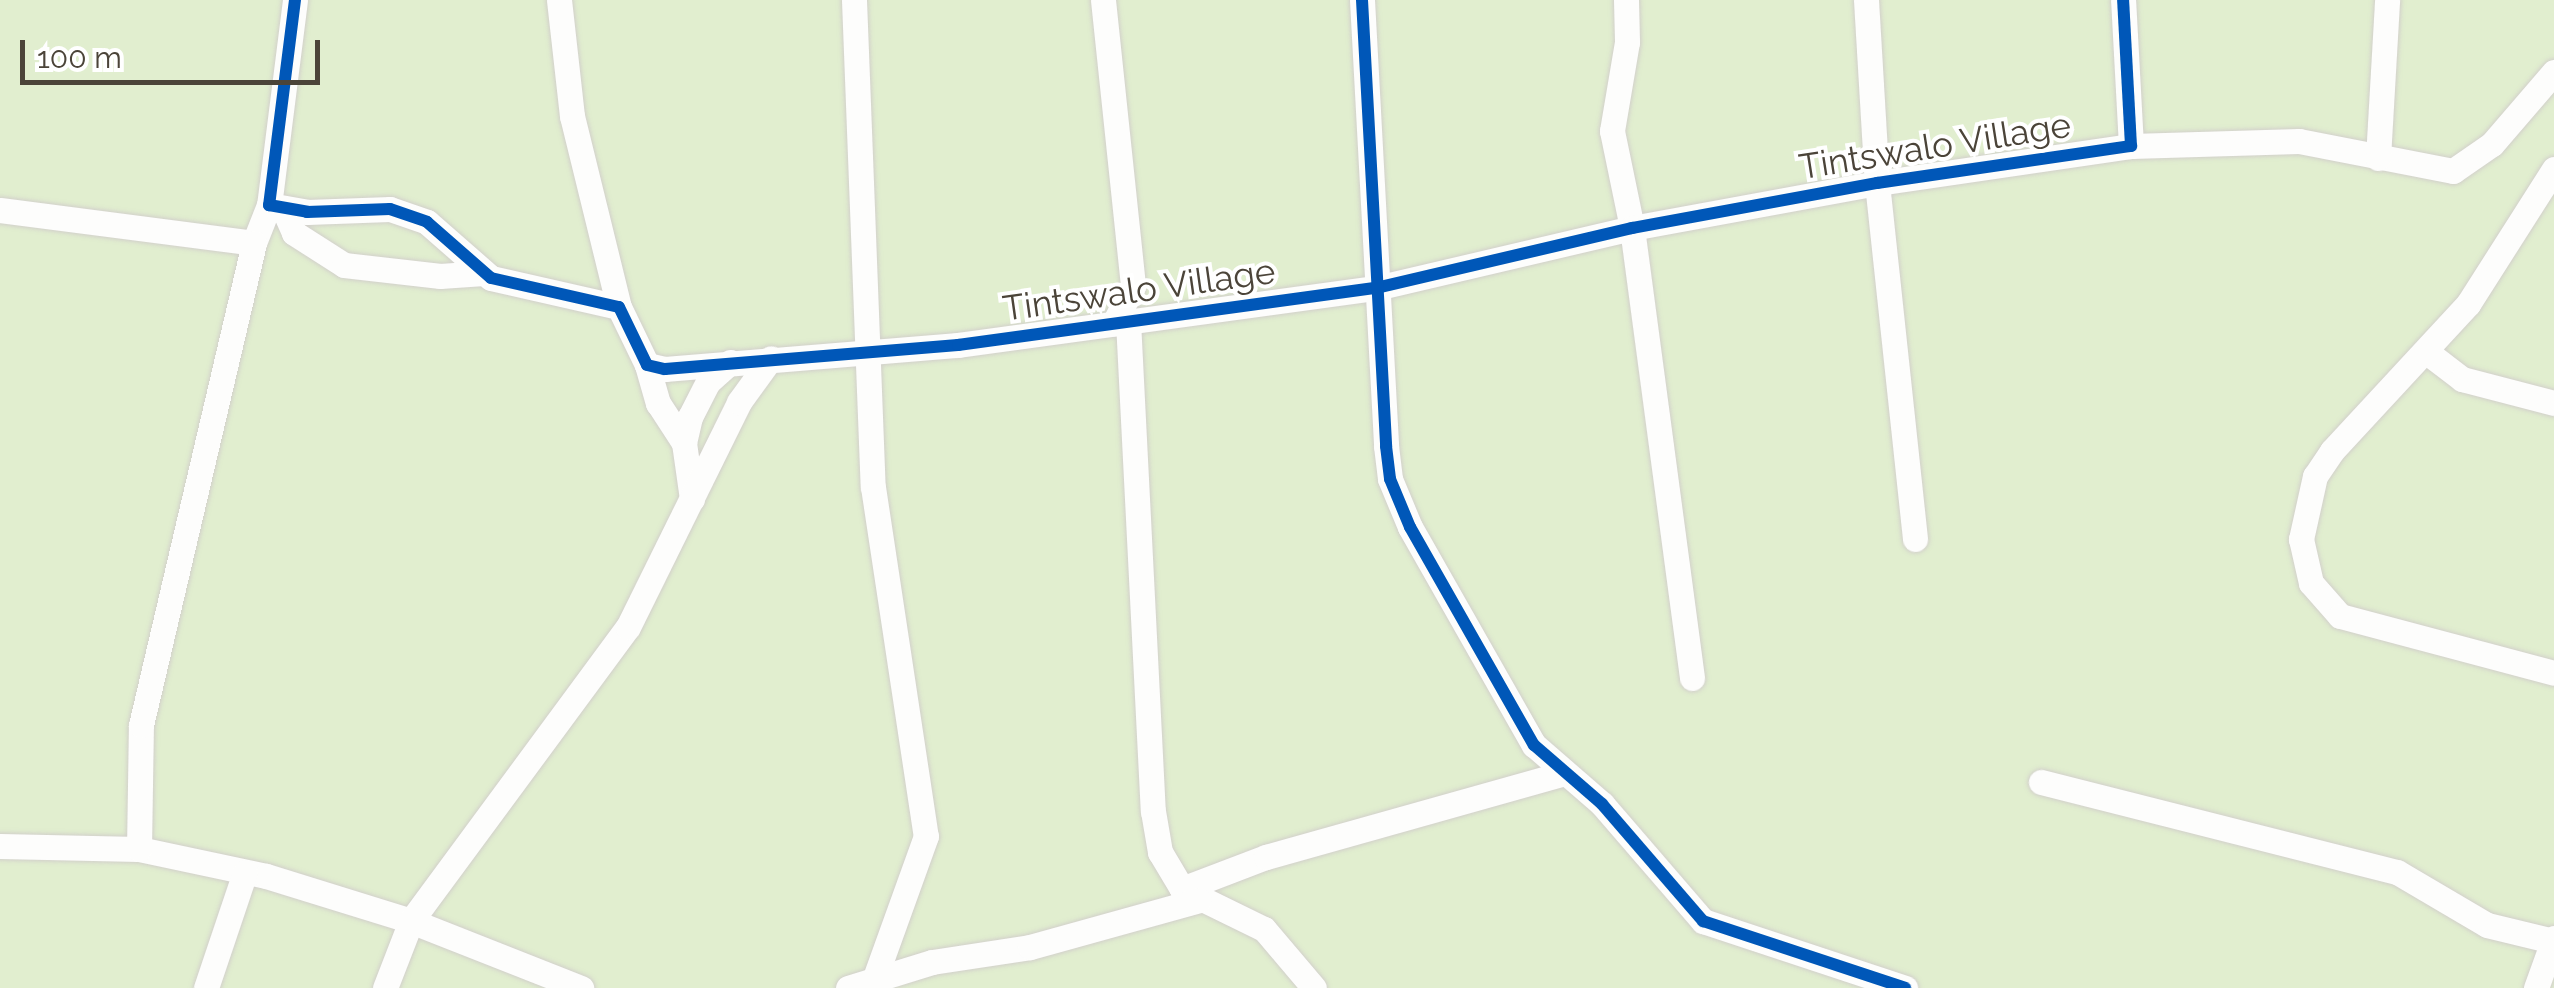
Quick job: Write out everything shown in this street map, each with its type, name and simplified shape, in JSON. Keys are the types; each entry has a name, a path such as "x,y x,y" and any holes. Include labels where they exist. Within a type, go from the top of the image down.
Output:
{"street":[{"path":"139,849 140,726 254,243 276,206 295,0"},
{"path":"559,0 572,116 620,307 647,365 658,403 684,442"},
{"path":"854,0 873,486 926,836 919,872 876,978"},
{"path":"1104,0 1133,286 1121,322 1152,811 1166,868 1190,894 1264,929 1314,988"},
{"path":"1362,0 1386,446 1398,505 1482,644 1520,724 1564,772 1602,804 1703,921 1905,988"},
{"path":"1626,0 1625,63 1611,124 1632,228 1692,678"},
{"path":"1866,0 1877,183 1915,538"},
{"path":"2123,0 2131,146"},
{"path":"2378,158 2387,0"},
{"name":"Tintswalo Village","path":"647,365 865,353 1376,288 1632,228 1877,183 2131,146 2299,142 2453,171 2492,144 2551,86"},
{"path":"2554,169 2468,304 2428,353 2361,418 2316,476 2301,539 2311,584 2340,616 2554,673"},
{"path":"276,206 406,213 439,228 484,273"},
{"path":"276,206 294,233 344,265 440,276 484,273 620,307"},
{"path":"0,210 254,243"},
{"path":"1133,286 1176,314"},
{"path":"2428,353 2462,379 2554,403"},
{"path":"386,988 411,921 628,627 739,402 771,358"},
{"path":"692,499 684,442 696,404 730,362"},
{"path":"848,988 876,978 1030,948 1190,894 1266,857 1564,772"},
{"path":"2041,782 2397,872 2487,925 2553,939 2536,988"},
{"path":"0,846 139,849 245,872 411,921 581,988"},
{"path":"206,988 245,872"}],"green space":[{"path":"0,0 2554,0 2554,988 0,988"}],"cycle path":[{"path":"295,0 269,205 307,212 390,209 427,222 491,278 619,307 647,365 665,369 958,345 1376,288 1632,228 1877,183 2131,146 2123,0"},
{"path":"1362,0 1386,446 1390,479 1410,527 1534,745 1602,804 1703,921 1905,988"}]}
